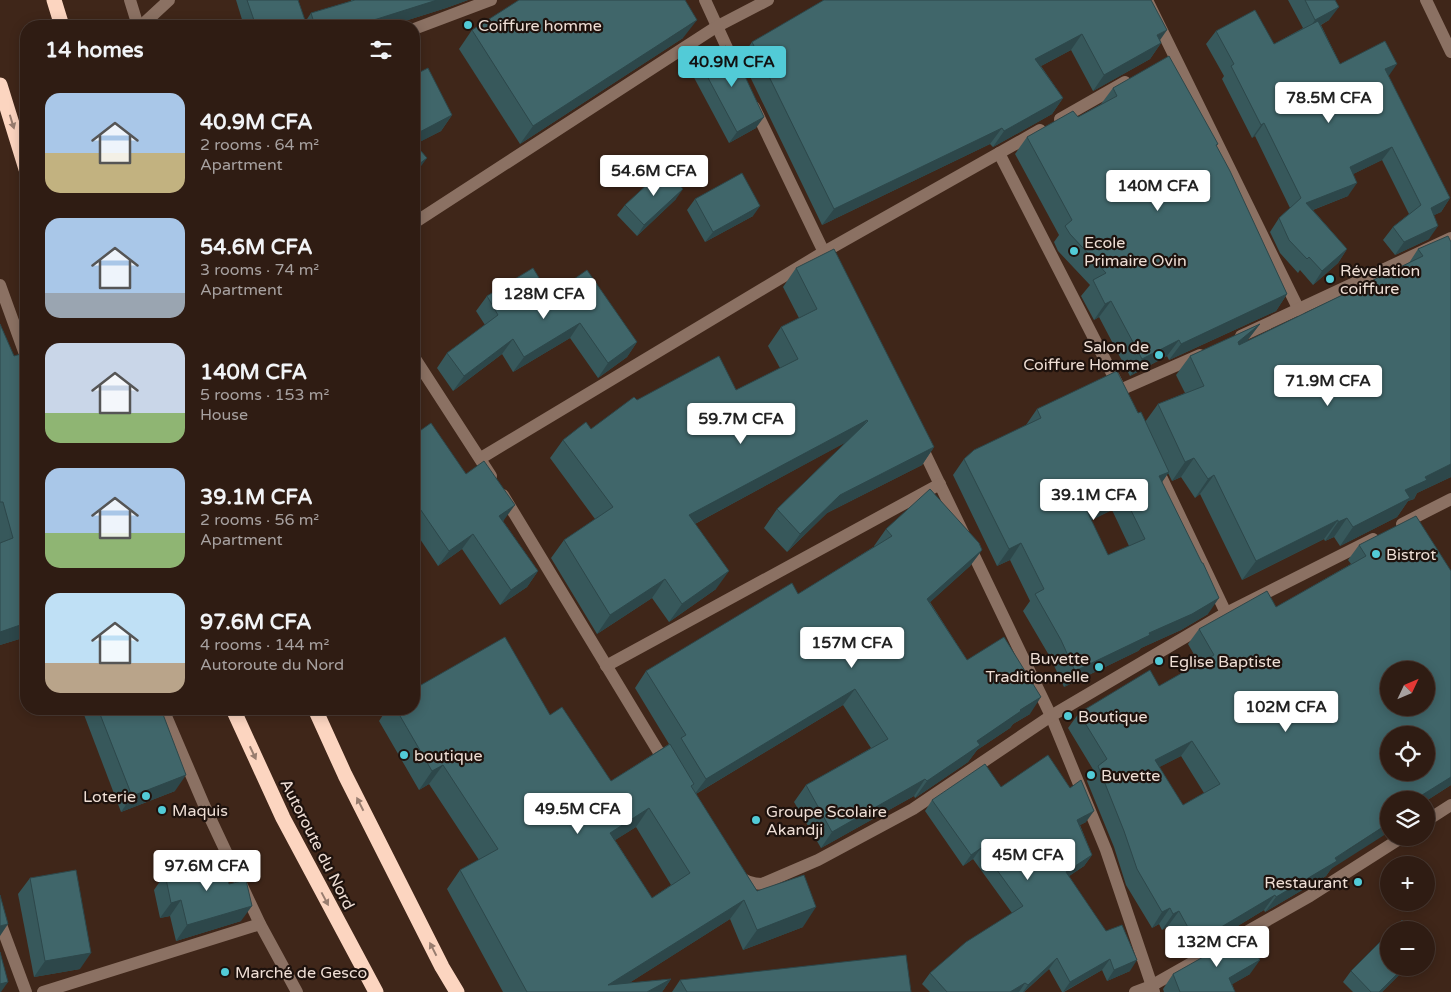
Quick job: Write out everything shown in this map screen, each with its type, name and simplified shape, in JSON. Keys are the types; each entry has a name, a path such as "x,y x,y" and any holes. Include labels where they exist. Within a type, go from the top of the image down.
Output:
{"highway":[{"path":"54,0 60,20"},
{"path":"0,85 20,150"},
{"name":"Autoroute du Nord","path":"236,715 283,818 376,992"},
{"path":"318,715 344,774 442,968 457,992"}],"street":[{"path":"130,0 138,20"},
{"path":"147,20 169,0"},
{"path":"420,27 491,0"},
{"path":"705,0 738,72"},
{"path":"420,220 716,27 768,0"},
{"path":"1147,0 1169,57 1298,310"},
{"path":"1426,0 1451,52"},
{"path":"480,458 824,252 1140,74"},
{"path":"751,99 837,279"},
{"path":"999,153 1122,394 1210,351"},
{"path":"1227,342 1451,238"},
{"path":"0,285 20,340"},
{"path":"420,365 480,458 673,775"},
{"path":"913,431 1051,716 1106,850 1152,989"},
{"path":"1152,457 1226,613"},
{"path":"606,666 940,484"},
{"path":"728,865 744,880 754,884 762,884 818,860 913,809 1051,716 1226,613 1451,499"},
{"path":"166,715 204,805 260,924 297,992"},
{"path":"1435,815 1451,805"},
{"path":"1135,992 1152,989 1310,896 1388,846"},
{"path":"0,922 26,992"},
{"path":"43,992 260,924"}],"building":[{"path":"247,0 298,0 305,20 254,20"},
{"path":"355,0 437,0 373,20 313,20 311,13"},
{"path":"519,0 685,0 697,20 533,126 472,30"},
{"path":"824,0 1151,0 1167,30 1157,35 1161,43 1104,75 1082,34 1035,59 1063,98 1004,131 1002,128 834,209 752,42"},
{"path":"1305,0 1335,0 1339,7 1315,20"},
{"path":"1255,10 1274,44 1318,21 1340,64 1385,41 1397,64 1385,69 1450,198 1431,208 1438,226 1404,242 1393,227 1421,205 1392,147 1350,167 1357,183 1306,203 1347,249 1322,271 1309,257 1307,259 1289,240 1279,218 1301,198 1264,123 1261,125 1231,66 1234,64 1216,31"},
{"path":"726,46 732,57 735,55 764,117 737,132 699,61"},
{"path":"1169,56 1218,144 1216,145 1287,294 1181,344 1179,340 1142,359 1111,301 1105,304 1093,280 1106,273 1065,226 1072,220 1027,137 1073,111 1078,117 1117,96 1113,88"},
{"path":"428,68 452,115 420,132 420,104 420,72"},
{"path":"420,150 427,158 420,163"},
{"path":"665,168 683,189 644,225 625,205"},
{"path":"742,173 760,206 713,232 695,199"},
{"path":"1448,236 1451,242 1451,464 1425,477 1427,480 1405,490 1410,498 1353,527 1347,518 1338,522 1338,520 1256,561 1214,475 1208,479 1194,458 1185,462 1158,404 1204,386 1190,356 1260,324 1238,342 1239,345 1423,256 1418,249"},
{"path":"834,249 934,447 840,495 800,534 777,509 867,420 689,515 729,571 682,604 665,579 610,615 564,540 613,507 563,440 586,422 591,429 634,397 637,400 719,356 736,390 798,359 781,327 817,309 796,268"},
{"path":"533,268 550,296 587,270 637,342 608,363 580,323 524,357 513,339 464,376 447,353 498,315 487,296"},
{"path":"0,324 14,356 20,354 20,625 0,632 0,543 13,538 3,502 0,502"},
{"path":"1117,371 1138,413 1141,412 1169,472 1159,476 1219,598 1192,614 1149,633 1150,635 1075,671 1061,640 1035,594 1044,589 1021,543 1009,549 964,459 974,450 1041,418 1037,409","holes":["1123,494 1145,539 1108,555 1087,511"]},
{"path":"431,423 466,474 484,461 515,505 499,516 538,571 511,590 473,534 449,551 420,509 420,431"},
{"path":"930,489 979,543 982,550 927,599 967,660 1004,637 1041,697 977,741 980,745 927,781 925,779 832,832 806,785 888,739 855,689 706,779 681,738 686,735 646,671 792,583 798,594 892,536 886,529"},
{"path":"1416,516 1451,571 1451,777 1428,791 1380,791 1380,829 1335,858 1337,861 1196,942 1179,911 1173,914 1170,908 1162,912 1137,869 1098,766 1107,759 1079,713 1150,670 1159,686 1214,655 1199,629 1267,591 1276,607 1366,556 1359,545","holes":["1192,741 1220,784 1183,805 1155,760"]},
{"path":"505,637 550,715 562,707 611,781 670,744 694,784 691,786 757,891 804,875 816,907 757,930 744,900 608,985 671,979 647,992 527,992 460,870 498,849 443,765 432,771 399,715 420,715 420,686","holes":["649,808 690,873 652,898 610,833"]},
{"path":"100,715 163,715 186,775 132,796"},
{"path":"1048,755 1070,788 1081,780 1094,811 1077,820 1092,855 1066,872 1106,931 1122,925 1137,960 1114,970 1110,959 1070,982 1057,958 1028,985 1025,983 1010,992 947,992 930,973 966,942 1023,906 981,848 971,855 932,800 985,764 1001,787"},
{"path":"223,861 229,884 246,880 252,906 187,925 181,900 171,903 165,874"},
{"path":"76,870 91,953 45,961 30,878"},
{"path":"0,895 8,924 0,926"},
{"path":"1244,934 1260,960 1229,978 1235,992 1180,992 1173,974"},
{"path":"1380,942 1380,976 1395,976 1379,992 1371,992 1351,971"},
{"path":"0,952 8,982 0,984"},
{"path":"906,955 911,992 687,992 680,980"}],"place":[{"name":"Coiffure homme","path":"468,25"},
{"name":"Ecole Primaire Ovin","path":"1074,251"},
{"name":"Révelation coiffure","path":"1330,279"},
{"name":"Salon de Coiffure Homme","path":"1159,355"},
{"name":"Bistrot","path":"1376,554"},
{"name":"Eglise Baptiste","path":"1159,661"},
{"name":"Buvette Traditionnelle","path":"1099,667"},
{"name":"Boutique","path":"1068,716"},
{"name":"boutique","path":"404,755"},
{"name":"Buvette","path":"1091,775"},
{"name":"Loterie","path":"146,796"},
{"name":"Maquis","path":"162,810"},
{"name":"Groupe Scolaire Akandji","path":"756,820"},
{"name":"Restaurant","path":"1358,882"},
{"name":"Marché de Gesco","path":"225,972"}]}
